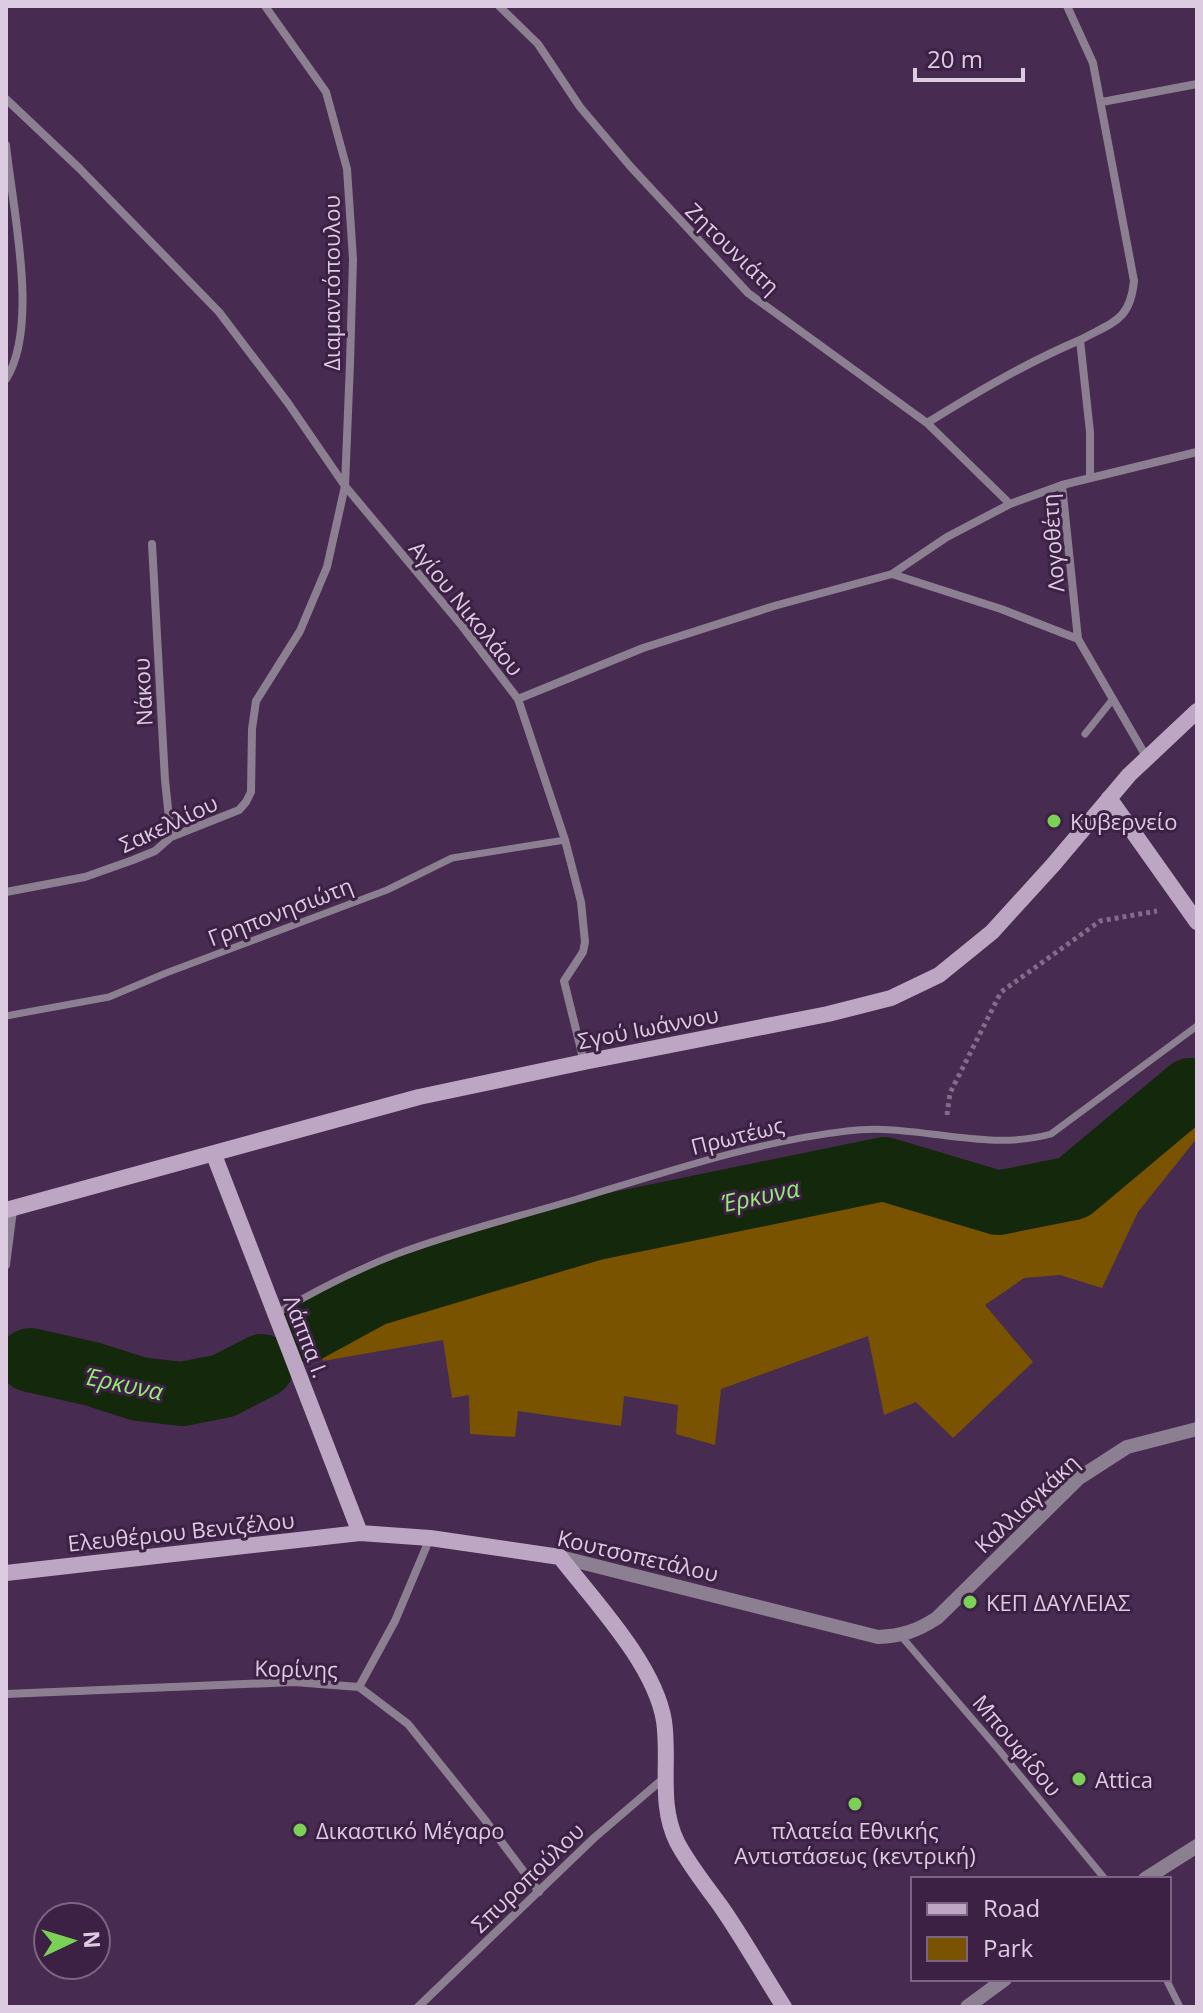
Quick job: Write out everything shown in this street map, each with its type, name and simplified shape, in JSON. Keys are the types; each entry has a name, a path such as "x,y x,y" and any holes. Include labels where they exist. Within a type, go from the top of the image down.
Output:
{"main road":[{"name":"Σγού Ιωάννου","path":"10,1210 419,1097 828,1014 891,998 939,975 992,932 1129,775 1197,711"},
{"path":"1109,798 1197,922"},
{"name":"Λάππα Ι.","path":"214,1155 360,1533"},
{"name":"Κουτσοπετάλου","path":"360,1533 430,1538 560,1557"},
{"name":"Ελευθέριου Βενιζέλου","path":"6,1573 360,1533"},
{"path":"560,1557 642,1664 664,1722 664,1777 668,1813 676,1841 739,1933 784,2007"}],"street":[{"name":"Διαμαντόπουλου","path":"265,6 326,92 347,169 353,259 345,486"},
{"name":"Ζητουνιάτη","path":"499,6 538,44 580,107 630,166 748,293 927,423 1010,504"},
{"path":"927,423 997,379 1118,319 1132,302 1134,281 1102,102 1093,63 1067,6"},
{"path":"1102,102 1197,84"},
{"name":"Αγίου Νικολάου","path":"6,99 100,189 219,312 288,403 345,486 462,626 518,699 643,648 774,606 892,574"},
{"path":"6,145 17,228 23,313 14,367 6,379"},
{"path":"1080,340 1090,432 1090,478"},
{"name":"Λογοθέτη","path":"1078,639 1062,485 1197,452"},
{"path":"892,574 947,537 1010,504 1062,485"},
{"name":"Σακελλίου","path":"6,892 85,877 155,851 171,837 239,810 246,802 251,792 252,729 256,701 300,631 327,567 345,486"},
{"name":"Νάκου","path":"152,544 171,837"},
{"path":"892,574 1001,609 1078,639 1147,759"},
{"path":"518,699 565,840 581,902 583,952 564,981 584,1062"},
{"path":"1085,734 1113,699"},
{"name":"Γρηπονησιώτη","path":"6,1016 109,997 387,890 452,858 565,840"},
{"name":"Πρωτέως","path":"275,1314 323,1286 397,1254 733,1152 793,1139 877,1128 906,1129 988,1142 1026,1141 1051,1134 1197,1026"},
{"path":"6,1265 10,1210"},
{"name":"Καλλιαγκάκη","path":"901,1636 937,1618 1079,1478 1127,1447 1197,1429"},
{"path":"359,1687 395,1621 430,1538"},
{"name":"Κουτσοπετάλου","path":"560,1557 878,1637 901,1636"},
{"name":"Μπουφίδου","path":"901,1636 1103,1877"},
{"name":"Κορίνης","path":"6,1694 294,1682 359,1687 408,1724 539,1892"},
{"name":"Σπυροπούλου","path":"418,2007 594,1838 664,1777"},
{"path":"1148,1877 1197,1846"},
{"path":"967,2007 1002,1981"},
{"path":"1167,1981 1180,2007"}],"path":[{"path":"943,1136 950,1093 1001,992 1100,921 1185,905"}],"green space":[{"path":"1197,1091 1197,1138 1138,1212 1102,1288 1060,1275 1024,1278 985,1305 1033,1362 953,1438 916,1402 884,1415 868,1336 721,1389 715,1445 676,1434 678,1405 624,1396 621,1426 518,1411 515,1437 470,1434 469,1395 452,1398 443,1340 323,1361 319,1344 362,1319 517,1262 590,1241 884,1180 1000,1210 1075,1196"}],"waterway":[{"name":"Έρκυνα","path":"308,1330 374,1294 592,1229 884,1169 998,1203 1073,1188 1190,1090"},
{"name":"Έρκυνα","path":"30,1360 92,1374 139,1389 182,1394 223,1386 262,1366"}],"place":[{"name":"Κυβερνείο","path":"1054,821"},
{"name":"ΚΕΠ ΔΑΥΛΕΙΑΣ","path":"970,1602"},
{"name":"Attica","path":"1079,1779"},
{"name":"πλατεία Εθνικής Αντιστάσεως (κεντρική)","path":"855,1804"},
{"name":"Δικαστικό Μέγαρο","path":"300,1830"}]}
